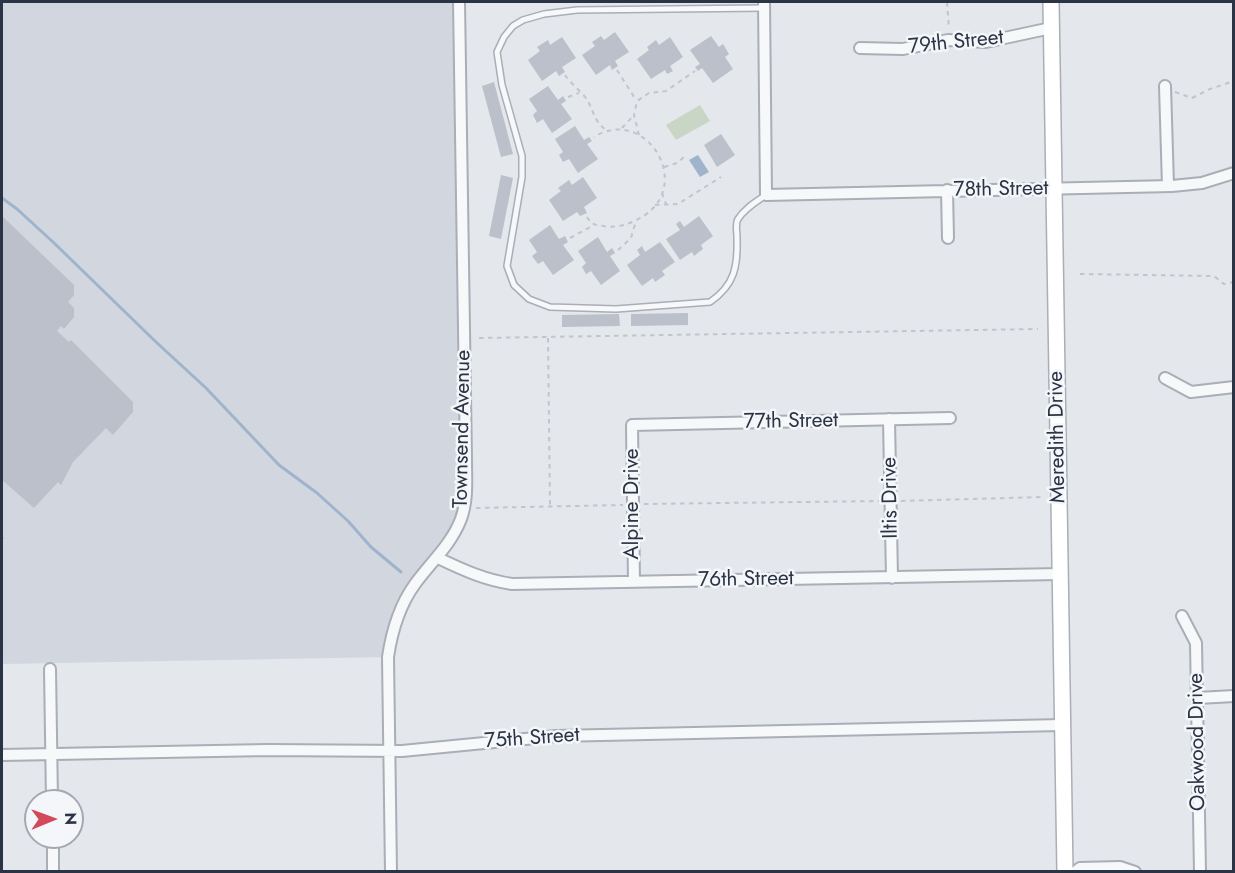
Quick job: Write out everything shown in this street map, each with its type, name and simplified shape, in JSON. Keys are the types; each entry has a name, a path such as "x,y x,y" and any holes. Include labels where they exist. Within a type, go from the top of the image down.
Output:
{"main road":[{"name":"Meredith Drive","path":"1051,2 1065,872"}],"street":[{"name":"Townsend Avenue","path":"391,872 388,657 391,634 402,605 438,558 460,520 464,508 466,459 459,2"},
{"path":"764,5 766,195"},
{"name":"79th Street","path":"860,48 903,49 949,40 986,42 1051,28"},
{"path":"1165,86 1168,186"},
{"name":"78th Street","path":"766,195 1168,186 1202,183 1233,173"},
{"path":"947,190 948,238"},
{"path":"1165,378 1191,392 1233,387"},
{"name":"77th Street","path":"632,425 951,418"},
{"name":"Iltis Drive","path":"889,419 892,578"},
{"name":"Alpine Drive","path":"632,425 634,582"},
{"name":"76th Street","path":"438,558 472,575 490,581 512,584 1060,574"},
{"name":"Oakwood Drive","path":"1182,616 1196,642 1200,872"},
{"path":"50,669 52,789"},
{"path":"1198,698 1233,696"},
{"name":"75th Street","path":"2,755 268,750 388,751 556,736 1062,725"},
{"path":"52,849 53,872"},
{"path":"1075,872 1080,868 1120,867 1135,872"}],"lane":[{"path":"764,5 577,10 544,14 523,20 513,26 504,37 497,52 505,95 522,156 522,177 507,266 514,285 521,292 529,299 550,307 616,309 710,302 722,294 730,283 735,269 736,222 746,210 766,195"}],"path":[{"path":"947,2 949,40"},
{"path":"617,70 637,100 634,115 639,136"},
{"path":"637,100 650,93 666,91 695,71"},
{"path":"565,75 588,101 599,124 606,130"},
{"path":"1165,86 1182,96 1192,98 1233,81"},
{"path":"567,97 579,93"},
{"path":"621,129 634,115"},
{"path":"570,238 594,225 617,226 636,221 651,212 666,183 664,167 650,144 639,136 621,129 606,130 594,137"},
{"path":"664,167 677,163 684,157"},
{"path":"655,206 674,205 721,177"},
{"path":"662,194 666,204"},
{"path":"587,217 594,225"},
{"path":"618,250 631,238 636,221"},
{"path":"1080,274 1214,276 1224,284 1233,282"},
{"path":"479,338 1038,329"},
{"path":"548,338 550,506"},
{"path":"464,508 878,500 891,502 1041,497"}],"shaded area":[{"path":"2,2 459,2 466,459 460,520 416,583 388,657 2,664"}],"green space":[{"path":"700,105 710,121 676,140 666,125"}],"water":[{"path":"698,155 709,172 700,177 689,160"}],"building":[{"path":"615,32 629,52 615,61 618,66 612,70 610,65 596,75 582,55 595,46 592,42 601,36 604,40"},
{"path":"711,36 719,47 723,44 729,54 725,57 733,69 713,83 702,68 698,71 695,67 700,64 690,50"},
{"path":"562,37 576,58 562,67 565,72 559,76 556,71 542,81 528,60 540,51 537,47 548,40 550,45"},
{"path":"670,37 683,57 670,66 673,71 667,74 665,70 651,79 637,59 649,50 647,47 656,40 659,45"},
{"path":"494,82 513,154 501,157 482,86"},
{"path":"548,86 558,100 563,96 566,101 561,104 572,119 552,133 543,119 537,123 533,115 537,111 529,99"},
{"path":"575,126 584,140 589,137 592,141 587,144 598,159 578,173 569,159 563,162 559,155 563,152 555,139"},
{"path":"721,134 735,155 717,167 704,145"},
{"path":"501,175 513,178 501,239 489,236"},
{"path":"583,177 597,198 584,207 587,213 580,216 577,212 563,221 549,200 561,191 558,188 569,180 572,185"},
{"path":"2,216 74,285 74,295 68,302 74,308 74,317 64,329 61,326 57,331 69,342 71,340 133,402 133,412 113,435 106,428 73,462 61,485 58,482 34,508 2,480"},
{"path":"699,216 713,236 701,245 703,249 694,256 692,252 680,260 666,239 680,230 676,224 680,221 684,227"},
{"path":"550,225 559,239 565,236 568,242 563,245 574,260 553,275 543,261 538,264 532,256 537,252 529,240"},
{"path":"598,237 607,252 612,248 615,253 610,256 620,271 601,285 591,271 586,274 582,267 586,263 578,251"},
{"path":"660,242 675,262 662,271 665,275 655,282 653,278 642,286 627,265 640,255 637,250 642,246 645,252"},
{"path":"688,313 688,325 631,326 631,314"},
{"path":"619,314 620,326 562,327 562,315"}],"waterway":[{"path":"2,198 53,242 206,388 279,465 317,493 348,521 371,547 401,572"}]}
